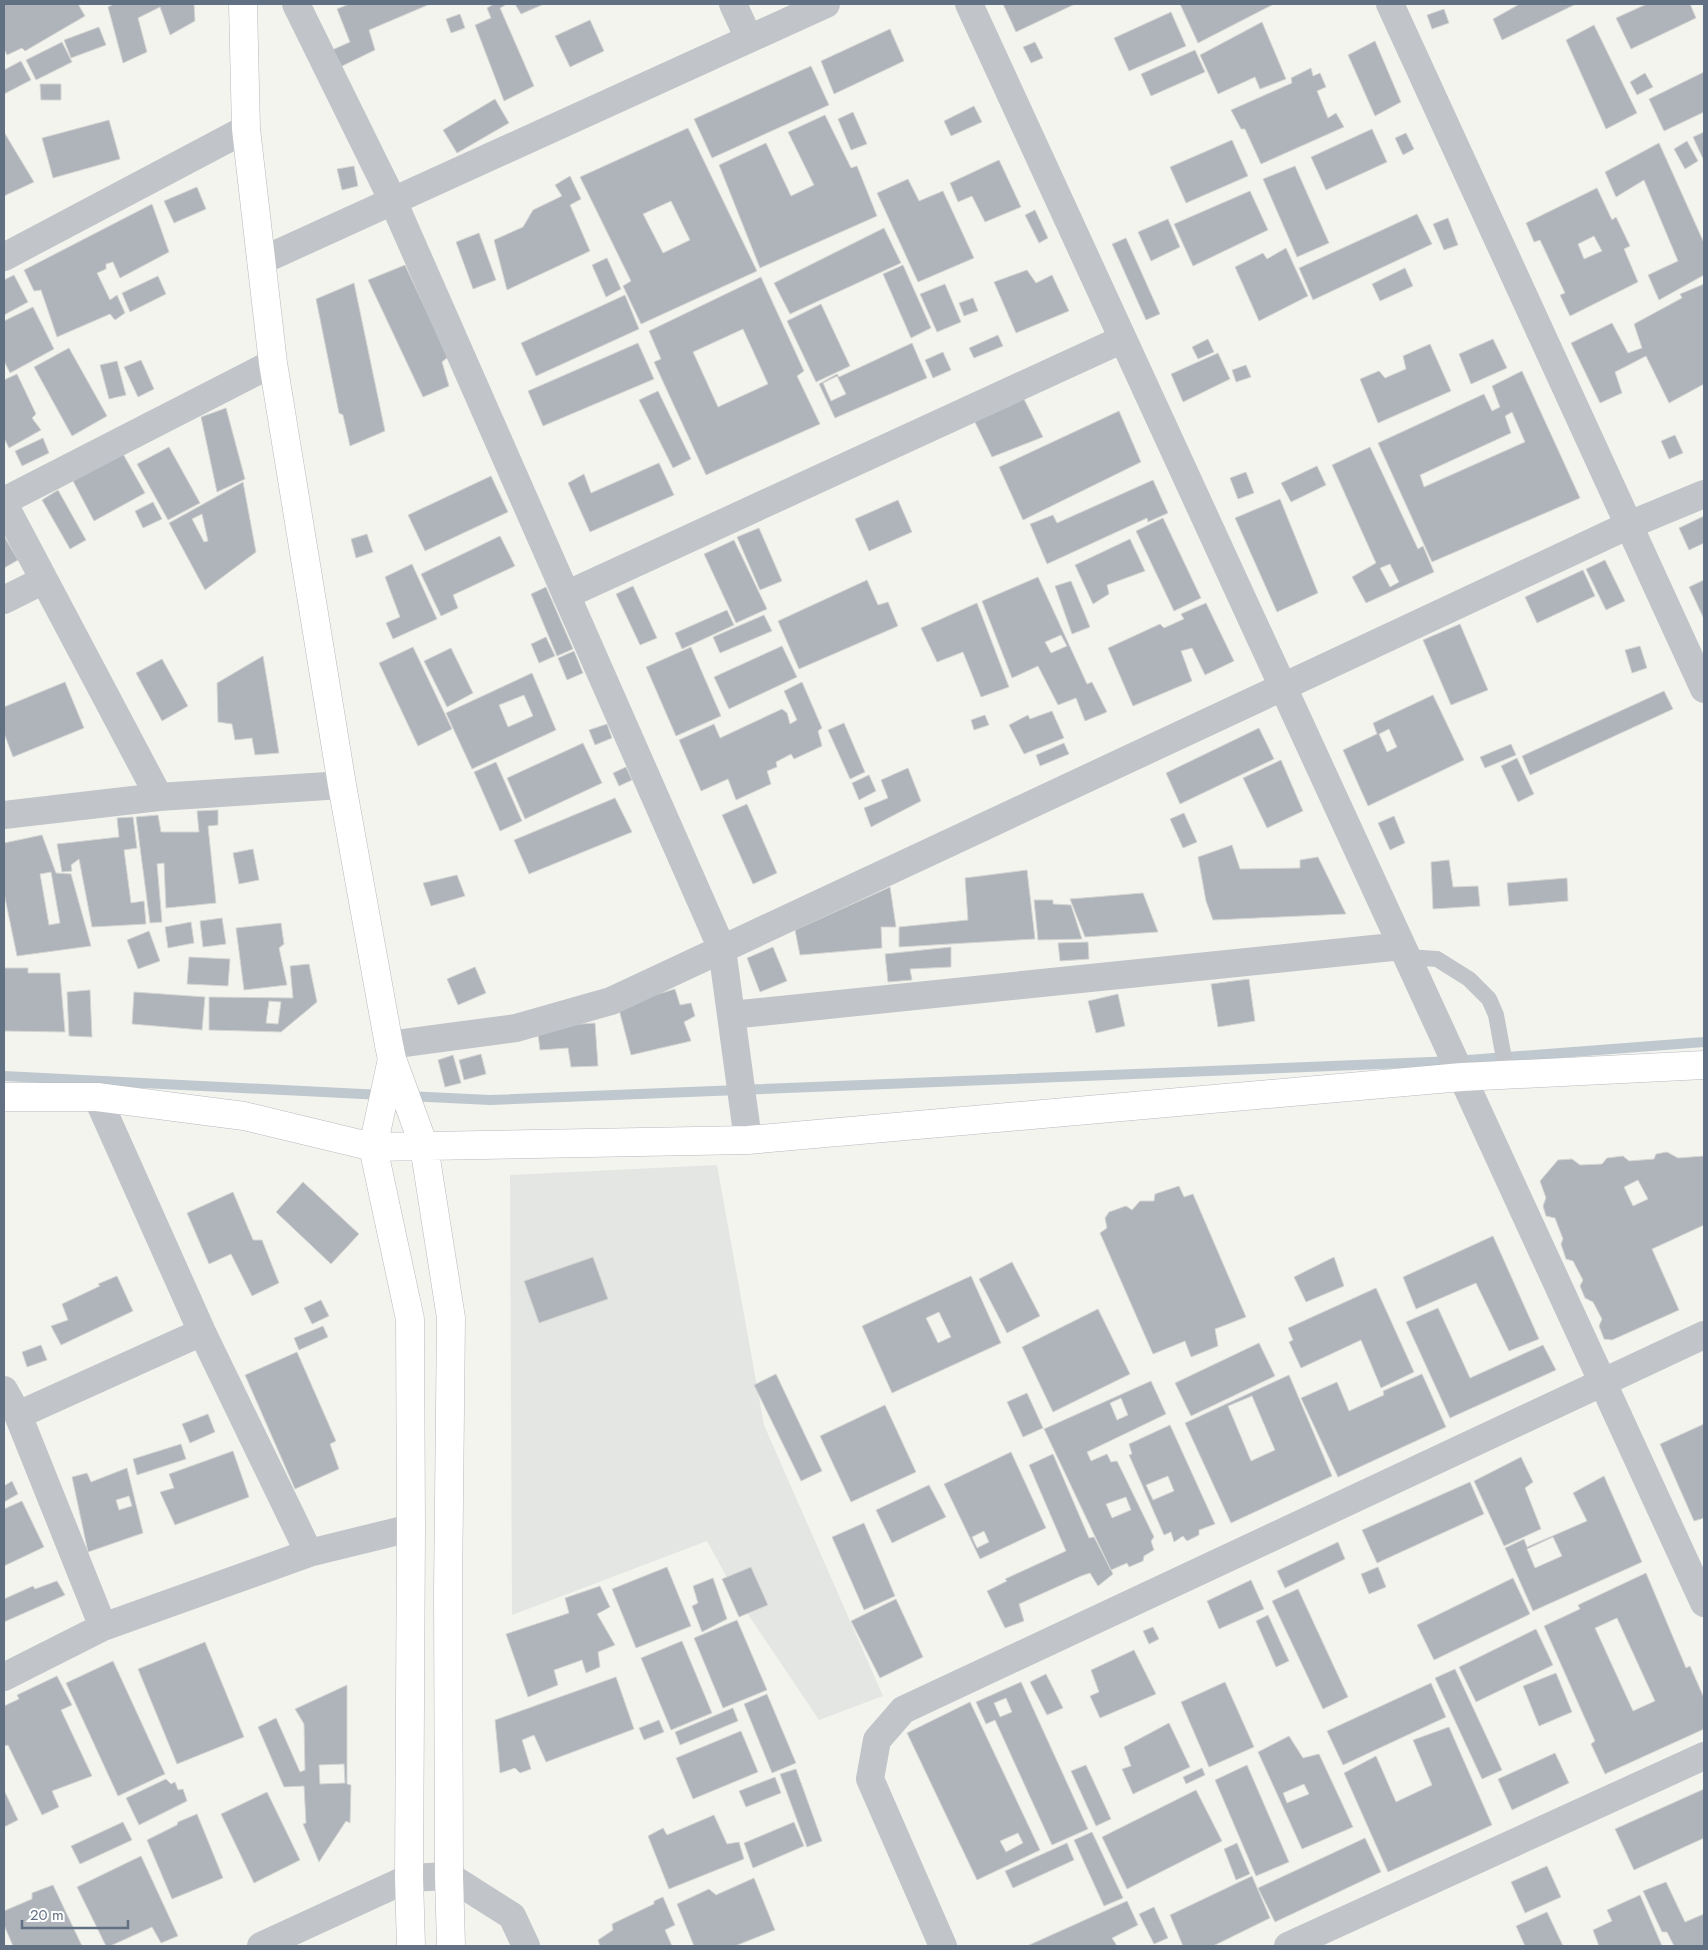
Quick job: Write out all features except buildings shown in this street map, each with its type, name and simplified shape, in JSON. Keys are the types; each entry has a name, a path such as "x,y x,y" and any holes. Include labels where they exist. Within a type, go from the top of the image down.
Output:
{"main road":[{"path":"243,4 246,130 273,363 342,785 391,1052 424,1146 451,1318 448,1591 451,1946"},
{"path":"391,1052 373,1147 410,1319 412,1528 409,1878 411,1946"},
{"path":"4,1097 97,1096 244,1116 373,1147 748,1140 1462,1078 1704,1065"}],"street":[{"path":"296,4 392,201 722,949 748,1140"},
{"path":"733,4 749,39"},
{"path":"261,260 826,4"},
{"path":"969,4 1704,1603"},
{"path":"1390,4 1704,689"},
{"path":"4,257 246,130"},
{"path":"566,595 1123,339"},
{"path":"159,797 4,503 273,363"},
{"path":"391,1052 516,1028 611,1001 1629,525 1704,494"},
{"path":"4,600 44,580"},
{"path":"4,815 159,797 342,785"},
{"path":"731,1015 1404,951"},
{"path":"97,1096 202,1332 309,1553"},
{"path":"18,1415 202,1332"},
{"path":"942,1946 870,1779 877,1740 904,1710 1704,1335"},
{"path":"4,1390 18,1415 103,1627"},
{"path":"4,1676 103,1627 309,1553 412,1528"},
{"path":"1288,1946 1327,1938 1704,1756"},
{"path":"262,1946 409,1878 449,1876 512,1916 526,1946"}],"lane":[{"path":"1404,951 1437,959 1469,979 1489,999 1496,1015 1508,1075"}],"shaded area":[{"path":"717,1165 764,1425 883,1696 819,1720 743,1607 707,1541 512,1615 510,1175"}],"waterway":[{"path":"407,1096 490,1100 1455,1061 1704,1042"},
{"path":"4,1076 382,1095"}]}
